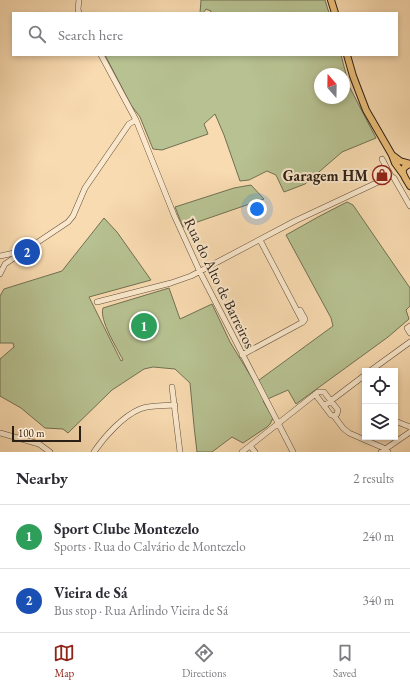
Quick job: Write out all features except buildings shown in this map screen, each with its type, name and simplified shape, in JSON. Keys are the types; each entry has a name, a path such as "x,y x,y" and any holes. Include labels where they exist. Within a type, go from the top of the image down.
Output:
{"main road":[{"path":"331,0 335,12"},
{"path":"347,56 366,110 392,155 395,163 410,186"},
{"path":"392,155 400,161 410,164"},
{"path":"406,178 404,169 410,164"}],"street":[{"path":"79,0 79,12"},
{"name":"Rua do Alto de Barreiros","path":"102,56 136,120 174,215 200,272 293,452"},
{"path":"1,271 5,264 68,222 76,210 85,188 129,124 136,120"},
{"path":"382,159 410,205"},
{"path":"97,302 171,283 200,272 295,221 391,176"},
{"path":"242,355 303,322 260,240"},
{"path":"0,256 14,253 18,255"},
{"path":"410,326 407,328 410,333"},
{"path":"374,368 410,342"},
{"path":"324,406 362,377"},
{"path":"172,387 180,452"},
{"path":"242,452 318,392 324,392 338,410 337,414 334,416"},
{"path":"315,394 331,416 334,416 349,433 385,451 410,432"},
{"path":"94,452 128,415 152,406 174,405"},
{"path":"398,421 410,427"},
{"path":"0,433 39,444 50,452"},
{"path":"250,446 255,452"}],"green space":[{"path":"201,0 325,0 329,12 210,12 206,9 204,12 200,12"},
{"path":"106,56 341,56 344,68 314,68 314,104 350,104 350,88 376,138 342,152 305,184 284,192 276,175 267,171 249,180 240,181 215,114 204,124 208,134 162,150 153,149 140,117 131,105"},
{"path":"251,185 264,199 183,227 175,207 234,188"},
{"path":"347,202 353,205 410,288 410,306 406,310 409,319 388,337 296,404 288,390 263,401 273,418 267,427 243,443 232,437 212,452 197,452 190,383 175,369 153,367 144,369 112,390 68,433 63,429 45,428 21,408 0,396 0,359 14,347 13,343 0,343 0,296 4,289 62,271 104,218 117,232 151,280 89,297 121,361 123,360 106,327 102,313 103,308 169,288 180,319 212,304 230,342 255,383 333,326 331,318 286,235"}],"place":[{"name":"Garagem HM","path":"382,175"},
{"name":"Vieira de Sá","path":"27,252"},
{"name":"Sport Clube Montezelo","path":"144,326"}]}
